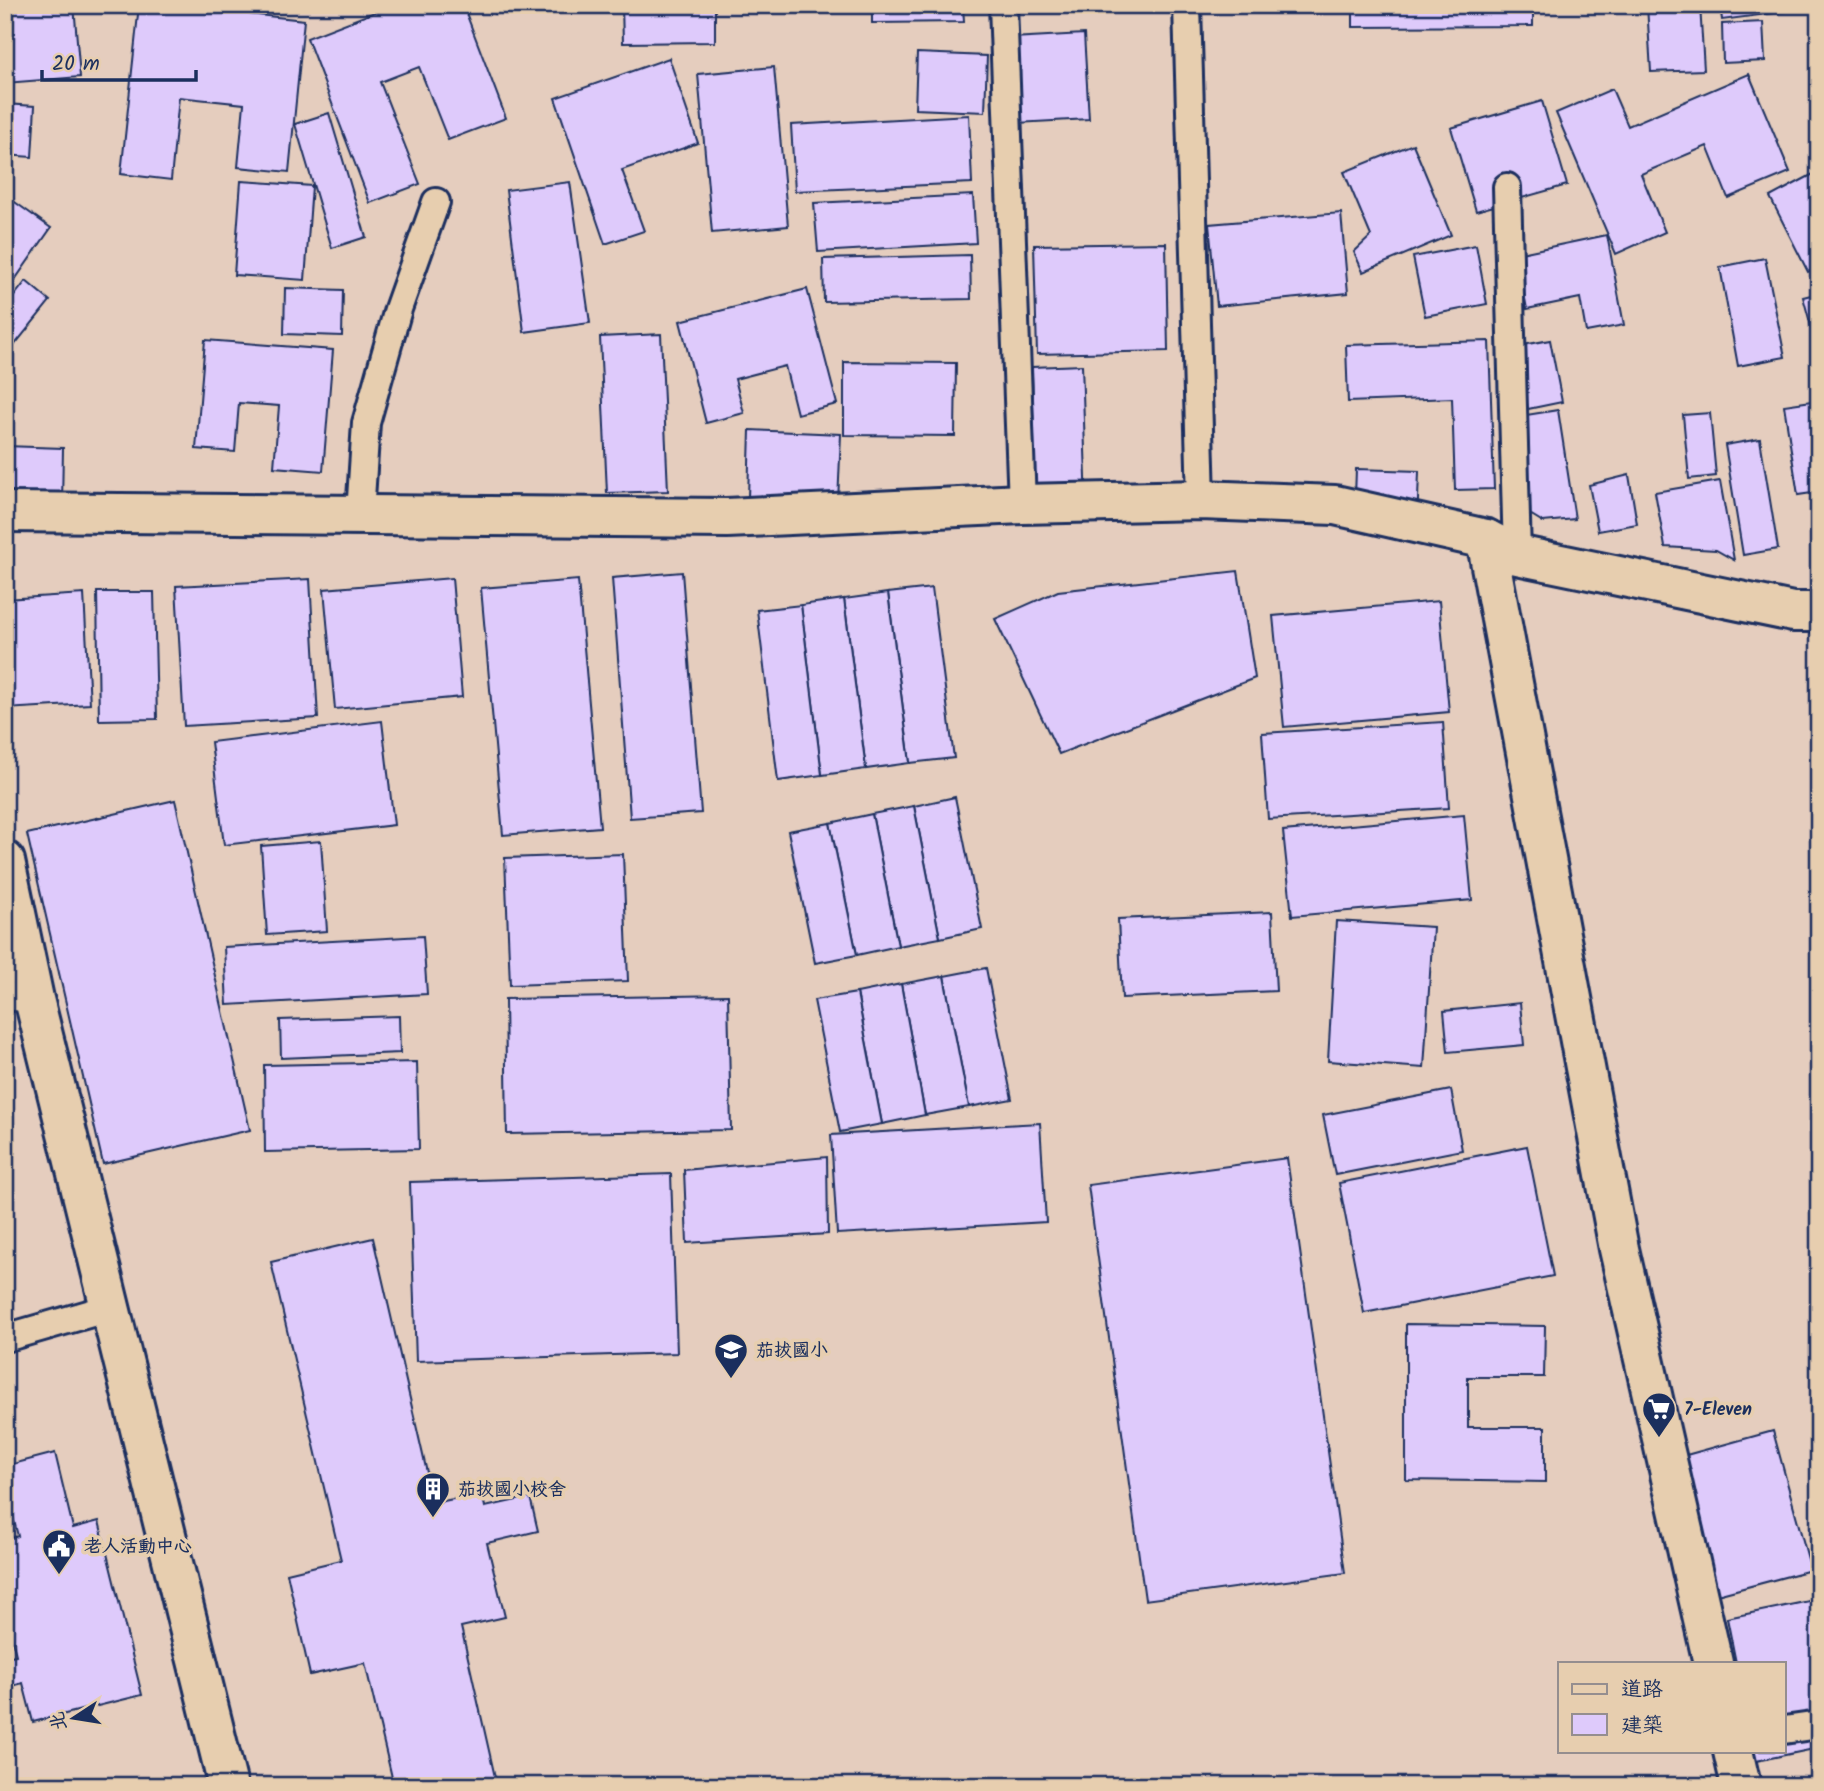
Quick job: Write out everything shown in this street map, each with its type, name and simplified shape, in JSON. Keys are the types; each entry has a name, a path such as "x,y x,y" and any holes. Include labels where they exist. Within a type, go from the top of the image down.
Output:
{"street":[{"path":"5,512 727,519 1022,504 1201,500 1335,505 1502,547 1793,612 1819,612"},
{"path":"1502,547 1619,1249 1713,1662"},
{"path":"5,861 20,998 109,1308 228,1786"},
{"path":"1733,1752 1741,1786"}],"lane":[{"path":"1003,5 1022,504"},
{"path":"1187,5 1201,500"},
{"path":"1502,547 1515,418 1507,187"},
{"path":"360,514 366,423 398,309 436,202"},
{"path":"5,1338 109,1308"},
{"path":"1786,1730 1819,1725"}],"building":[{"path":"5,5 74,5 80,77 5,83"},
{"path":"139,5 165,5 304,20 289,172 238,167 244,104 179,97 171,180 121,174"},
{"path":"393,5 463,5 506,118 448,140 419,67 380,82 420,184 370,203 307,38"},
{"path":"493,5 528,5 495,14"},
{"path":"622,5 715,5 715,42 623,43"},
{"path":"872,5 963,5 964,22 872,23"},
{"path":"1353,5 1533,5 1533,26 1353,27"},
{"path":"1647,5 1700,5 1704,70 1651,72"},
{"path":"1720,5 1819,5 1819,7 1722,20"},
{"path":"1763,22 1765,61 1723,63 1722,24"},
{"path":"1084,34 1089,119 1017,123 1012,38"},
{"path":"917,53 987,56 985,112 915,109"},
{"path":"669,58 698,143 622,170 644,231 605,244 555,98"},
{"path":"774,67 788,226 712,233 698,74"},
{"path":"1749,74 1790,172 1728,198 1707,146 1641,174 1665,232 1616,254 1556,113 1612,89 1628,126"},
{"path":"1542,101 1567,185 1476,211 1451,128"},
{"path":"5,104 35,106 32,157 5,155"},
{"path":"329,113 366,237 332,248 295,124"},
{"path":"969,115 972,183 795,191 791,125"},
{"path":"1413,144 1451,235 1363,272 1354,252 1371,236 1344,172"},
{"path":"1819,171 1819,267 1808,272 1770,197"},
{"path":"241,181 312,186 305,280 234,275"},
{"path":"570,182 590,323 524,332 506,190"},
{"path":"5,195 51,228 5,294"},
{"path":"973,195 976,243 818,252 814,203"},
{"path":"1341,213 1348,293 1217,306 1209,224"},
{"path":"1607,235 1624,325 1586,332 1580,298 1527,309 1516,254"},
{"path":"1166,243 1168,351 1037,354 1034,245"},
{"path":"1476,245 1487,304 1425,316 1413,257"},
{"path":"970,255 971,299 824,302 823,259"},
{"path":"1765,258 1785,357 1738,366 1720,267"},
{"path":"26,281 50,301 5,357 5,308"},
{"path":"285,288 343,290 342,336 284,334"},
{"path":"807,289 837,404 797,414 785,366 735,379 744,413 706,423 680,321"},
{"path":"1819,293 1819,355 1803,297"},
{"path":"661,334 668,491 607,493 600,337"},
{"path":"205,340 333,350 323,471 274,467 279,406 239,403 235,452 196,449"},
{"path":"1550,340 1562,402 1528,409 1517,346"},
{"path":"1489,341 1494,489 1455,490 1452,398 1348,402 1346,345"},
{"path":"844,362 956,363 955,436 844,435"},
{"path":"1082,365 1087,506 1036,508 1032,367"},
{"path":"1819,400 1819,492 1798,495 1784,405"},
{"path":"1558,410 1575,519 1543,522 1525,511 1520,416"},
{"path":"1710,413 1716,476 1689,479 1683,415"},
{"path":"750,430 841,434 838,502 748,498"},
{"path":"1760,439 1778,549 1743,555 1725,445"},
{"path":"5,446 63,448 62,506 5,504"},
{"path":"1356,469 1419,471 1417,528 1354,526"},
{"path":"1629,475 1637,524 1598,531 1589,485"},
{"path":"1720,481 1734,560 1716,550 1665,547 1655,492"},
{"path":"1238,571 1255,678 1059,754 995,619 1058,591"},
{"path":"682,572 701,813 630,818 612,578"},
{"path":"452,578 462,697 335,709 324,589"},
{"path":"310,579 318,718 184,726 176,586"},
{"path":"578,580 600,827 503,835 481,588"},
{"path":"932,588 954,758 910,763 888,593"},
{"path":"97,592 154,592 157,719 99,720"},
{"path":"888,593 910,763 866,769 844,599"},
{"path":"84,594 90,704 5,709 5,599"},
{"path":"844,599 866,769 822,775 801,605"},
{"path":"1439,601 1449,712 1284,727 1273,616"},
{"path":"801,605 822,775 778,781 757,610"},
{"path":"382,721 394,825 224,845 211,742"},
{"path":"1443,722 1449,808 1268,819 1262,733"},
{"path":"955,797 982,929 940,938 914,806"},
{"path":"175,800 250,1130 103,1164 27,834"},
{"path":"914,806 940,938 898,946 872,814"},
{"path":"872,814 898,946 857,955 830,823"},
{"path":"1464,815 1472,900 1292,916 1283,831"},
{"path":"830,823 857,955 815,963 788,831"},
{"path":"321,841 327,931 267,935 261,846"},
{"path":"623,854 628,981 510,985 505,858"},
{"path":"1272,912 1276,991 1122,998 1118,919"},
{"path":"1336,921 1433,927 1424,1068 1328,1061"},
{"path":"423,936 427,994 227,1005 224,947"},
{"path":"986,968 1012,1099 969,1107 944,976"},
{"path":"944,976 969,1107 925,1115 901,984"},
{"path":"901,984 925,1115 882,1124 857,993"},
{"path":"1813,986 1819,986 1819,1030"},
{"path":"857,993 882,1124 840,1132 814,1000"},
{"path":"728,995 731,1130 507,1134 505,999"},
{"path":"1520,1003 1524,1045 1448,1052 1444,1011"},
{"path":"399,1016 400,1053 281,1058 280,1020"},
{"path":"417,1062 419,1149 265,1152 264,1065"},
{"path":"1451,1090 1462,1150 1335,1175 1323,1115"},
{"path":"1040,1123 1046,1222 837,1234 831,1135"},
{"path":"1527,1146 1553,1276 1364,1313 1339,1183"},
{"path":"827,1157 828,1234 687,1243 684,1170"},
{"path":"1287,1158 1345,1573 1145,1600 1088,1185"},
{"path":"671,1174 677,1353 416,1361 410,1182"},
{"name":"茄拔國小校舍","path":"373,1238 434,1503 482,1493 485,1507 530,1497 538,1531 487,1543 505,1617 461,1627 497,1786 394,1786 365,1663 310,1675 287,1573 341,1560 271,1262"},
{"path":"1406,1324 1545,1326 1544,1377 1468,1377 1468,1427 1545,1427 1545,1482 1406,1480"},
{"path":"1773,1431 1811,1570 1717,1595 1679,1457"},
{"name":"老人活動中心","path":"55,1453 73,1528 99,1521 142,1695 33,1722 23,1683 5,1688 5,1657 16,1655 5,1612 5,1540 18,1536 5,1487 5,1466"},
{"path":"1819,1599 1819,1748 1756,1761 1754,1752 1786,1752 1786,1662 1736,1662 1727,1618"}],"place":[{"name":"茄拔國小","path":"731,1380"},
{"name":"7-Eleven","path":"1659,1439"},
{"name":"茄拔國小校舍","path":"433,1519"},
{"name":"老人活動中心","path":"59,1576"}]}
